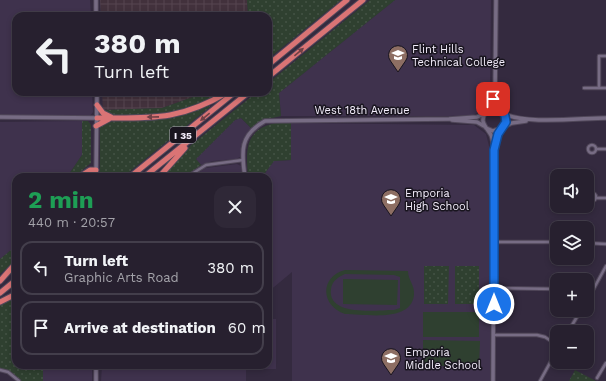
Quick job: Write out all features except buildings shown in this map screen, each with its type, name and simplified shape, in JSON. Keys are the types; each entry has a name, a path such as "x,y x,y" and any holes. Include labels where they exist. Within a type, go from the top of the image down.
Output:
{"highway":[{"path":"272,62 347,0"},
{"path":"272,74 362,0"},
{"path":"97,118 171,116 206,105 221,96"},
{"name":"I 35","path":"135,173 230,96"},
{"name":"I 35","path":"149,173 244,96"},
{"path":"97,105 103,114 112,118"},
{"path":"96,126 112,118"},
{"path":"162,173 194,137"},
{"path":"85,173 90,170 96,170"},
{"path":"0,281 12,268"},
{"path":"0,281 12,271"},
{"path":"0,293 12,283"},
{"path":"0,302 12,296"}],"street":[{"path":"96,0 96,12"},
{"path":"494,150 506,122 495,96 496,0"},
{"path":"599,88 599,56 606,56"},
{"path":"584,88 606,88"},
{"path":"96,170 97,96"},
{"path":"493,381 494,150 491,135 483,119 495,96"},
{"path":"487,112 495,109 512,117 530,119 606,118"},
{"name":"West 18th Avenue","path":"449,120 477,117 487,112"},
{"path":"0,118 97,118"},
{"path":"486,127 493,131 502,129 512,123 530,119"},
{"name":"West 18th Avenue","path":"243,160 244,145 251,131 265,121 449,120 477,122 486,127"},
{"path":"596,149 606,149"},
{"path":"193,173 206,165 243,160 245,173"},
{"path":"596,198 606,198"},
{"path":"494,242 550,242"},
{"path":"594,243 606,244"},
{"path":"594,288 606,266"},
{"path":"494,288 550,289"},
{"path":"494,335 537,335 550,342"},
{"path":"597,378 606,362"},
{"path":"540,381 550,363"},
{"path":"96,369 96,381"},
{"path":"0,370 8,372 19,381"}],"shaded area":[{"path":"0,0 90,0 91,12 12,12 12,96 92,96 93,112 90,116 0,116"},
{"path":"100,0 247,0 248,12 101,12"},
{"name":"Flint Hills Technical College","path":"395,0 491,0 490,99 486,109 473,115 449,116 281,116 279,93"},
{"path":"102,96 196,96 162,108 103,110"},
{"path":"241,118 251,128 243,141 240,157 236,159 213,161 201,165 196,159 235,120"},
{"path":"82,121 82,155 70,173 12,173 12,249 0,259 0,122"},
{"name":"Emporia High School","path":"291,123 474,125 486,134 490,150 490,381 292,381 292,272 272,289 272,173 265,173 274,161 291,160"},
{"path":"237,164 241,166 242,173 198,173 206,168"},
{"path":"272,319 276,319 276,369 272,369"},
{"path":"43,369 92,369 92,381 43,381"},
{"path":"102,369 246,369 246,381 101,381"}],"green space":[{"path":"247,0 341,0 272,56 272,12 248,12"},
{"path":"370,0 395,0 279,93 281,116 264,120 251,128 241,118 235,120 196,159 201,165 190,173 164,173 191,145 252,96 272,96 272,80"},
{"path":"196,96 216,96 182,110 168,113 110,116 103,110 162,108"},
{"path":"209,105 210,107 128,173 100,173 100,126 114,121 151,120 190,112"},
{"path":"82,121 88,121 91,125 91,163 79,173 70,173 82,155"},
{"path":"275,123 291,123 291,160 274,161 265,173 248,173 247,150 249,143 252,136 265,126"},
{"path":"12,249 12,264 0,274 0,259"},
{"path":"424,266 449,266 448,304 424,304"},
{"path":"455,266 479,266 479,304 455,304"},
{"path":"345,270 408,271 414,291 411,304 405,310 386,315 345,314 331,305 326,292 327,285 337,274","holes":["345,274 394,275 400,277 400,308 394,310 355,310 345,308 337,304 332,298 331,289 334,282"]},
{"path":"343,279 398,280 397,305 343,304"},
{"path":"12,299 12,369 43,369 43,381 21,381 10,371 0,369 0,305"},
{"path":"423,312 479,312 479,337 423,337"},
{"path":"423,340 480,341 479,366 423,366"},
{"path":"575,370 596,381 569,381"}],"place":[{"name":"Flint Hills Technical College","path":"398,72"},
{"name":"Emporia High School","path":"391,216"},
{"name":"Emporia Middle School","path":"391,375"}],"route":[{"path":"493,99 495,96 506,119 505,125 498,134 494,150 494,304"}]}
